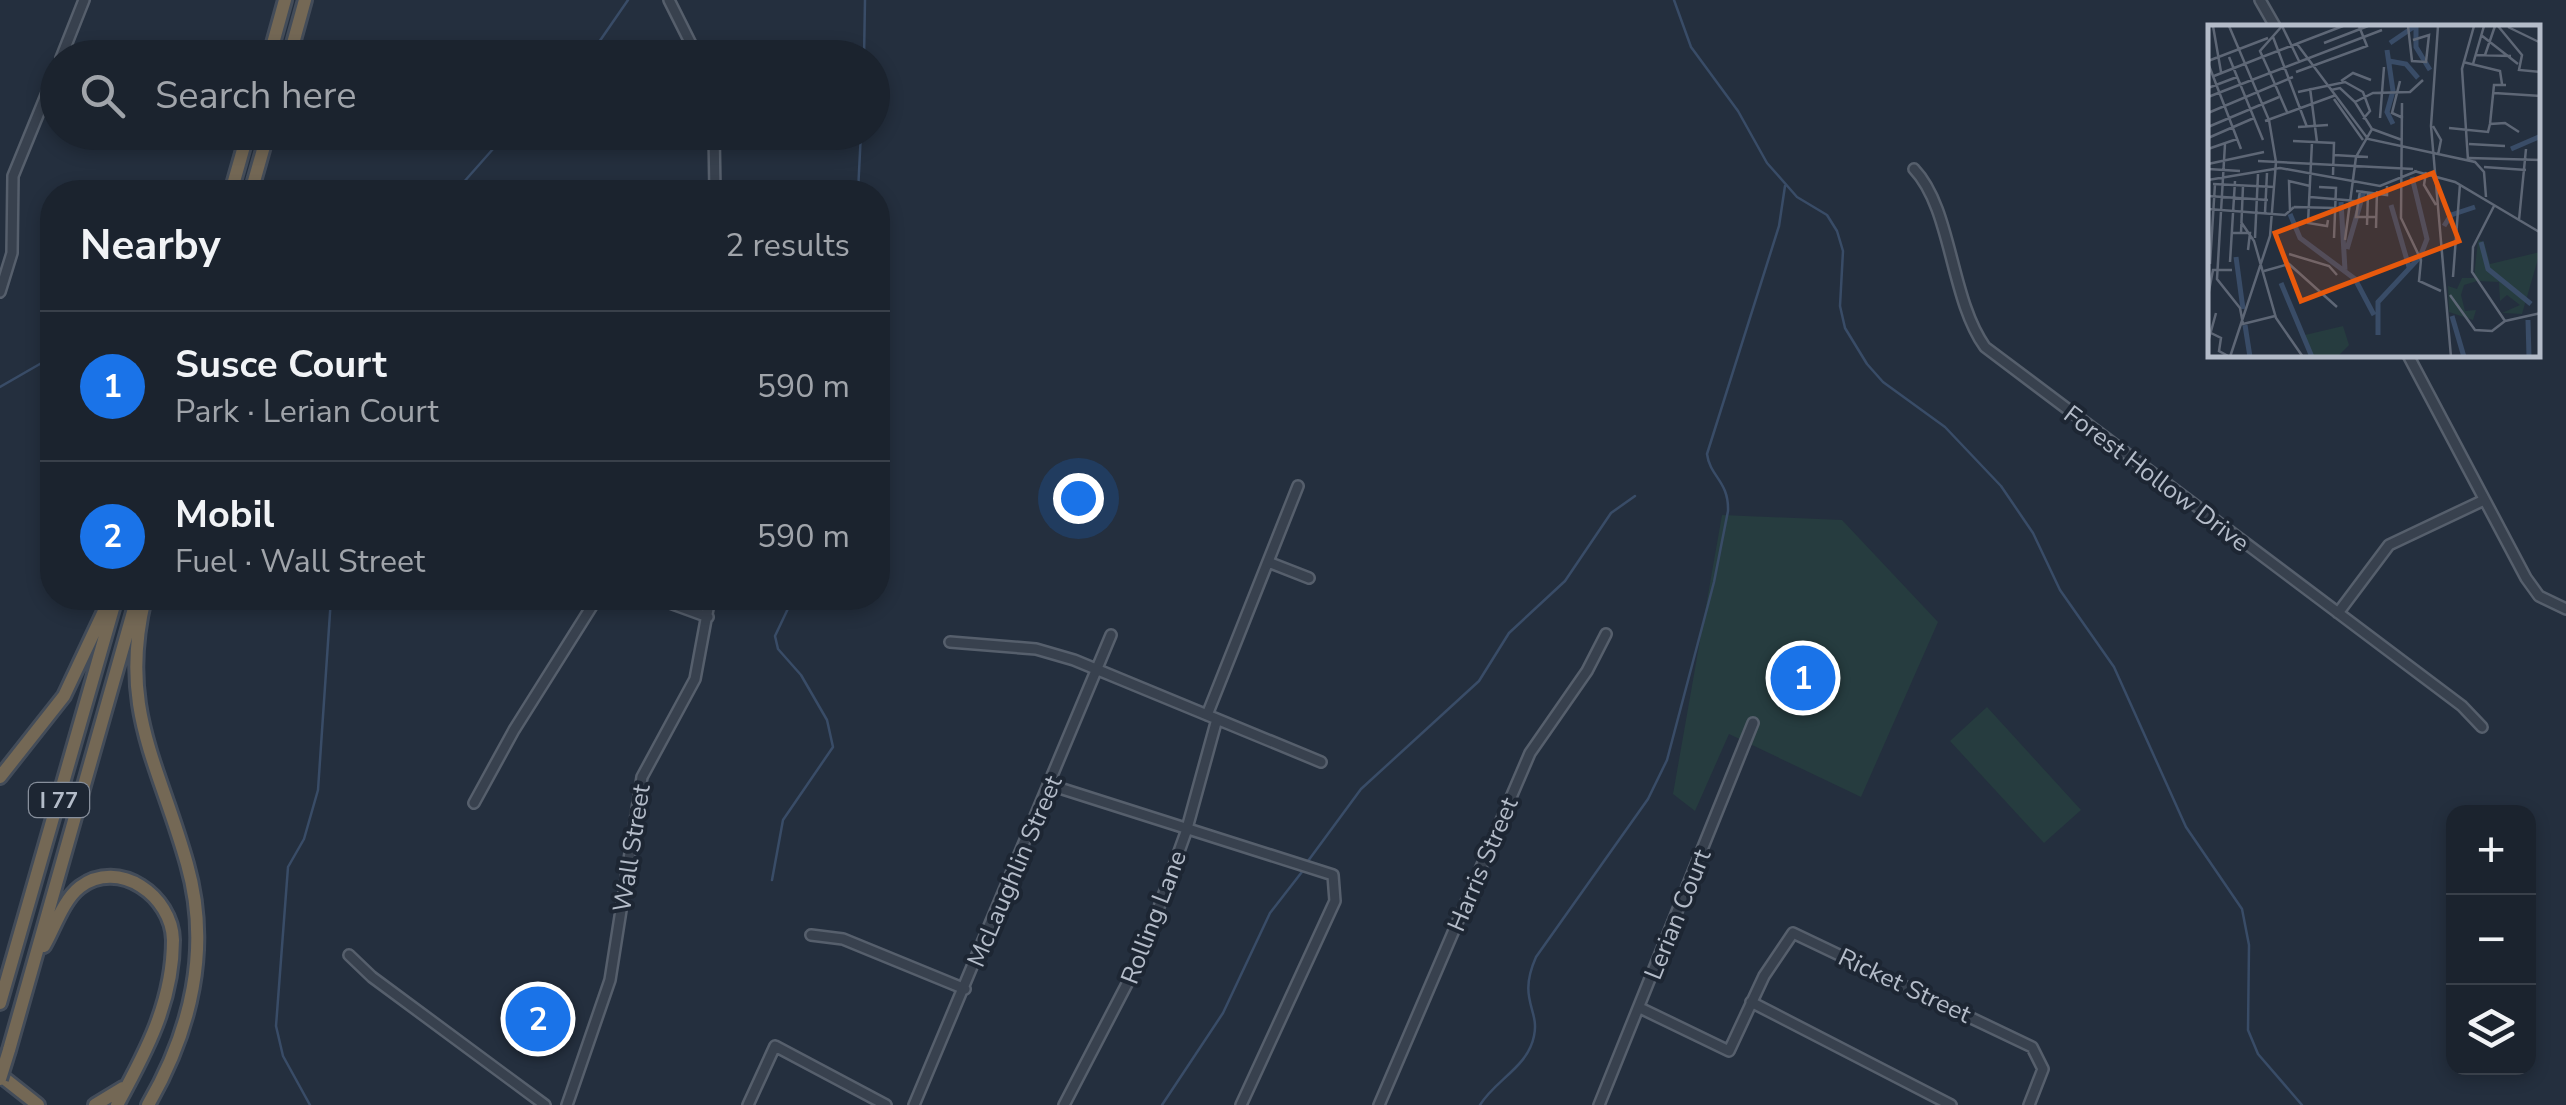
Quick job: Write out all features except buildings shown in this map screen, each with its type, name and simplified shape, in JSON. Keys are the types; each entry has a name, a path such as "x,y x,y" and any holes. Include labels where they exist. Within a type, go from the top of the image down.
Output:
{"highway":[{"path":"274,40 285,0"},
{"path":"294,40 305,0"},
{"path":"234,180 243,150"},
{"path":"254,180 263,150"},
{"path":"0,776 64,696 84,660 103,610"},
{"name":"I 77","path":"0,1003 113,610"},
{"name":"I 77","path":"0,1077 134,610"},
{"path":"143,610 136,648 136,688 155,778 188,864 198,946 189,1014 148,1105"},
{"path":"32,971 80,888 100,879 120,878 140,884 157,898 168,915 173,936 164,1008 117,1105"},
{"path":"95,1105 109,1100 134,1074"},
{"path":"0,1077 34,1102 55,1105"}],"street":[{"path":"68,40 84,0"},
{"path":"670,0 689,40"},
{"path":"2260,0 2274,25"},
{"path":"0,292 12,253 13,176 40,110"},
{"path":"714,150 715,180"},
{"name":"Forest Hollow Drive","path":"1914,169 1928,190 1967,316 1985,347 2462,706 2482,727"},
{"path":"2410,358 2526,578 2539,596 2566,610"},
{"name":"Rolling Lane","path":"1064,1105 1140,957 1186,832 1212,717 1298,486"},
{"path":"2338,613 2389,545 2484,500"},
{"path":"1268,562 1309,578"},
{"path":"474,804 514,730 589,610"},
{"path":"689,610 708,617"},
{"name":"Wall Street","path":"568,1105 610,980 642,776 694,679 709,610"},
{"name":"Harris Street","path":"1379,1105 1530,753 1587,671 1606,634"},
{"name":"McLaughlin Street","path":"914,1105 966,989 1111,635"},
{"path":"950,642 1036,648 1321,762"},
{"name":"Lerian Court","path":"1599,1105 1753,723"},
{"path":"1050,785 1186,832 1333,875 1334,901 1241,1105"},
{"name":"Ricket Street","path":"1751,1002 1793,932 2032,1047 2043,1068 2029,1105"},
{"path":"811,935 843,939 966,989"},
{"path":"349,954 372,977 545,1105"},
{"path":"1640,1008 1728,1051 1751,1002 1951,1105"},
{"path":"748,1105 775,1046 886,1105"}],"green space":[{"path":"1722,515 1842,520 1938,622 1861,797 1729,734 1695,811 1673,794"},
{"path":"1987,707 2081,810 2044,843 1950,741"}],"waterway":[{"path":"600,40 628,0"},
{"path":"864,40 865,0"},
{"path":"1674,0 1691,47 1738,111 1767,163 1797,197 1827,215 1837,231 1843,251 1840,306 1845,328 1867,364 1883,382 1945,427 2001,486 2033,533 2060,590 2114,667 2186,827 2242,909 2249,945 2248,1030 2258,1054 2302,1105"},
{"path":"466,180 492,150"},
{"path":"859,180 860,150"},
{"path":"1480,1105 1531,1047 1535,1027 1529,984 1536,957 1648,799 1667,760 1714,582 1728,511 1726,493 1707,454 1779,226 1785,186"},
{"path":"0,387 40,364"},
{"path":"1308,861 1361,789 1479,681 1509,633 1565,581 1611,513 1635,496"},
{"path":"310,1105 283,1056 276,1026 288,867 304,839 318,790 330,610"},
{"path":"772,880 783,820 833,747 827,720 801,675 778,649 775,636 787,610"},
{"path":"1162,1105 1223,1013 1270,913 1305,868"}],"place":[{"name":"Susce Court","path":"1803,678"},
{"name":"Mobil","path":"538,1019"}]}
